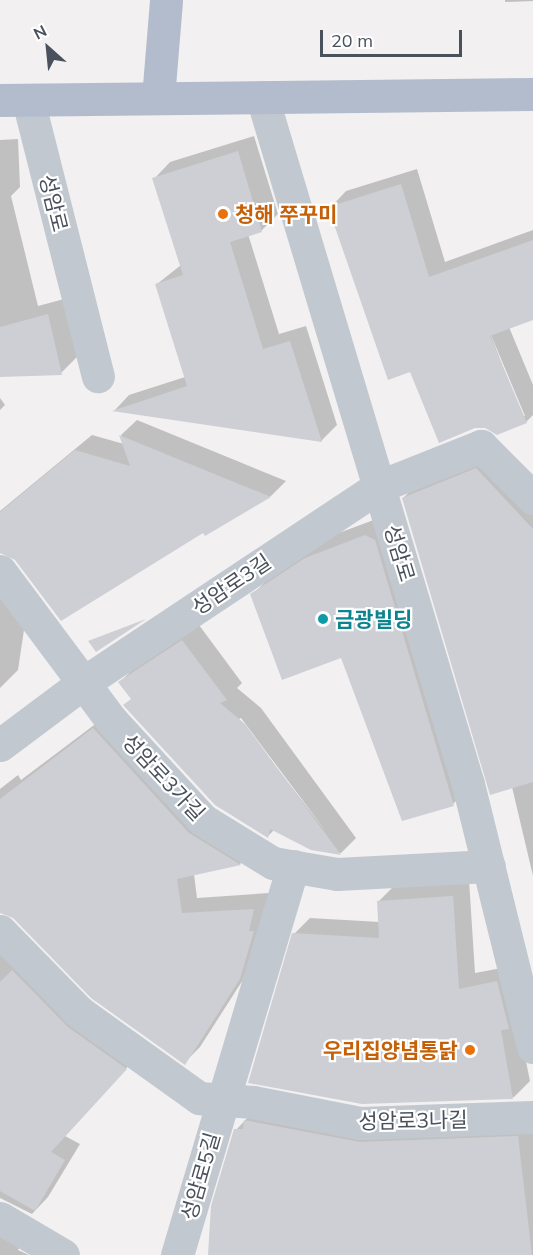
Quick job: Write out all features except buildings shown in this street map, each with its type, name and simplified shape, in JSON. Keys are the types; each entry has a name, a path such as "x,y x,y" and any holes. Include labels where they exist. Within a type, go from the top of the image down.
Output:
{"main road":[{"path":"158,98 166,0"},
{"name":"성암로","path":"14,100 533,94"}],"street":[{"name":"성암로","path":"262,97 380,486 489,866 532,1034"},
{"name":"성암로","path":"14,100 98,376"},
{"name":"성암로3길","path":"83,683 380,486 481,446 533,498"},
{"name":"성암로3가길","path":"0,571 111,720 203,820 273,862 337,874 489,866"},
{"path":"0,745 83,683"},
{"path":"223,1098 293,866"},
{"name":"성암로3나길","path":"0,931 79,1012 199,1098 223,1098 360,1123 533,1117"},
{"name":"성암로5길","path":"177,1255 223,1098"},
{"path":"0,1218 63,1255"}],"place":[{"name":"청해 쭈꾸미","path":"223,214"},
{"name":"금광빌딩","path":"323,619"},
{"name":"우리집양념통닭","path":"470,1050"}]}
